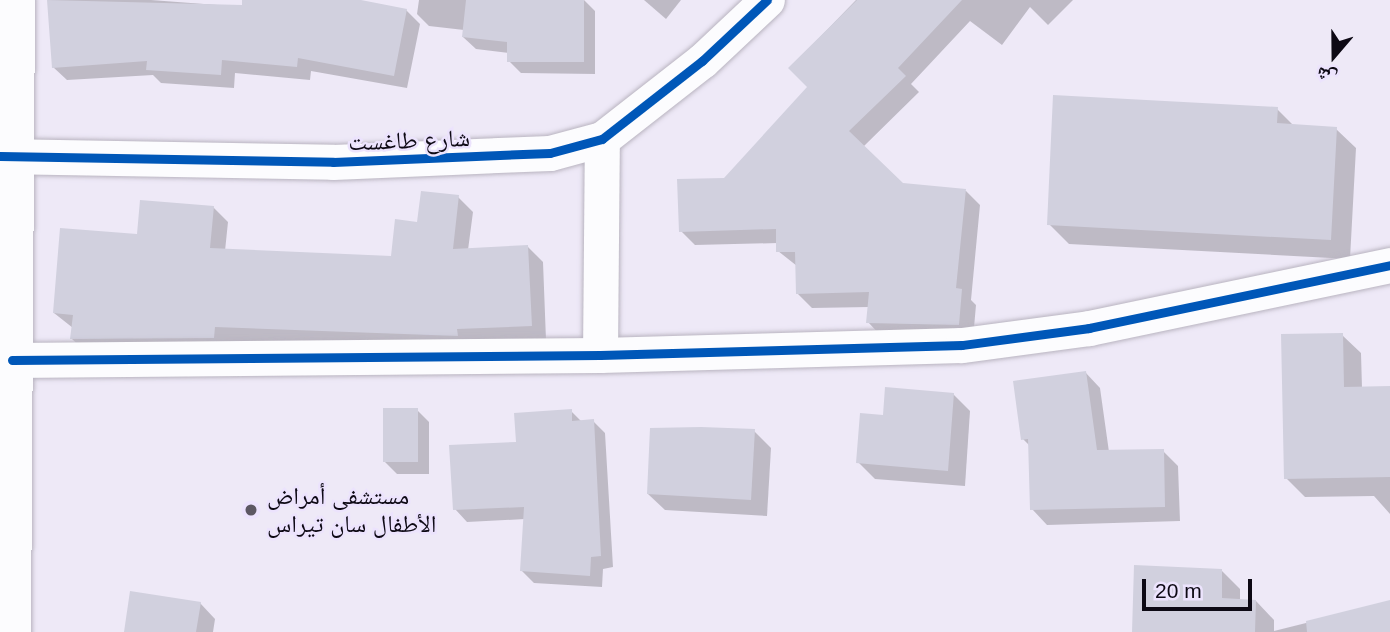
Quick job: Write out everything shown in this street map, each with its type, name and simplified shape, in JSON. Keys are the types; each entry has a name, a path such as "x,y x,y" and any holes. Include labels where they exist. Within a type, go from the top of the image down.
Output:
{"street":[{"path":"13,632 8,156 17,0"},
{"name":"شارع طاغست","path":"8,156 397,160 551,153 602,139 702,61 767,0"},
{"path":"600,355 602,139"},
{"path":"12,360 600,355 962,345 1088,328 1390,265"}],"building":[{"path":"47,0 242,5 242,0 361,0 407,9 394,76 298,58 297,67 222,60 221,75 146,70 147,61 52,68"},
{"path":"466,0 584,0 584,62 507,62 507,42 462,37"},
{"path":"857,0 962,0 898,68 906,76 849,131 903,183 966,189 956,288 962,289 959,325 866,323 869,292 796,294 795,252 776,252 776,229 679,232 677,179 724,178 807,87 788,68"},
{"path":"1053,95 1278,107 1277,123 1337,127 1331,240 1047,225"},
{"path":"421,191 459,195 453,249 528,245 532,326 457,329 458,336 215,327 214,338 70,339 73,315 53,313 60,228 137,234 140,200 214,206 210,248 391,256 395,219 417,222"},
{"path":"1343,333 1344,387 1390,386 1390,477 1284,479 1281,334"},
{"path":"1086,371 1097,450 1164,449 1165,507 1030,510 1028,439 1021,440 1013,381"},
{"path":"885,387 954,393 948,471 856,463 860,413 883,415"},
{"path":"383,408 418,408 418,462 383,462"},
{"path":"572,409 572,421 594,419 601,556 591,557 590,576 520,571 524,507 453,510 449,445 516,442 514,413"},
{"path":"650,428 755,429 751,500 647,494"},
{"path":"1134,565 1222,569 1222,598 1256,600 1255,632 1132,632"},
{"path":"130,591 201,602 196,632 124,632"},
{"path":"1390,600 1390,632 1307,632 1306,621"}],"cycle path":[{"path":"0,156 333,162 550,153 602,139 702,61 767,0"},
{"path":"12,360 600,355 962,345 1089,328 1390,265"}],"place":[{"name":"مستشفى أمراض الأطفال سان تيراس","path":"251,510"}]}
